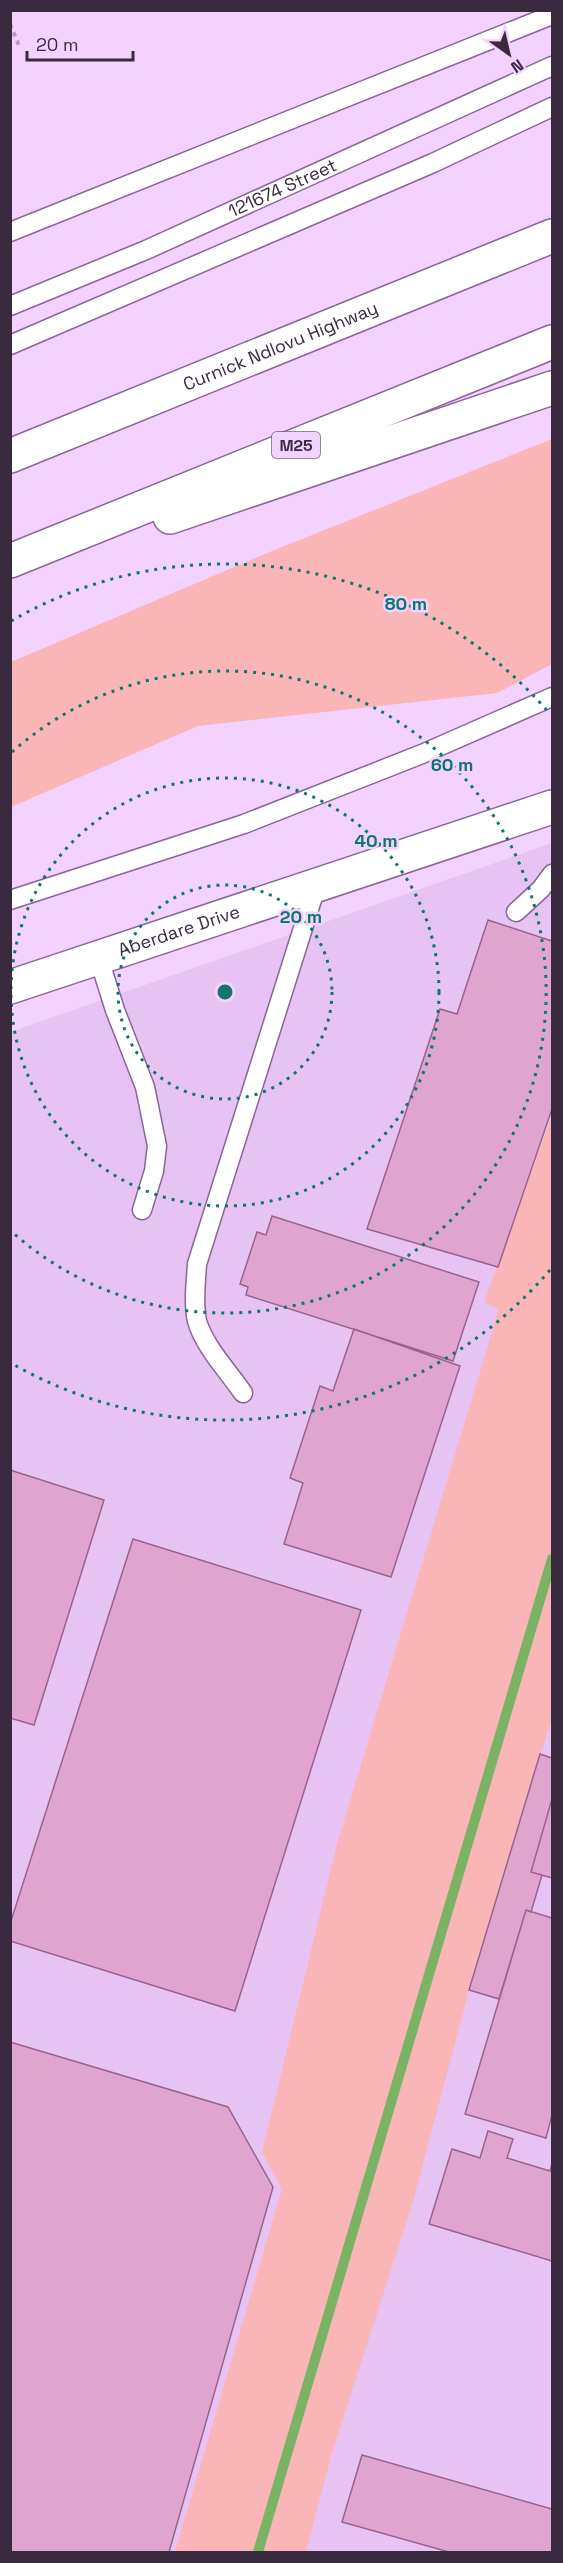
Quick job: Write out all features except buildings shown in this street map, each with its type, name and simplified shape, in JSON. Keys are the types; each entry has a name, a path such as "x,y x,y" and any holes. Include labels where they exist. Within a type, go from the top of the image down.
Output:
{"main road":[{"path":"459,272 552,222"},
{"name":"Curnick Ndlovu Highway","path":"10,456 552,236"},
{"name":"M25","path":"10,561 552,342"},
{"path":"40,548 157,522 552,388"},
{"name":"Aberdare Drive","path":"10,987 552,807"}],"lane":[{"path":"10,232 552,15"},
{"name":"121674 Street","path":"10,306 146,250 552,66"},
{"path":"10,345 433,164 552,107"},
{"path":"10,900 255,819 422,754 552,697"},
{"path":"516,912 541,890 552,874"},
{"path":"243,1393 209,1344 198,1322 195,1296 197,1264 316,887"},
{"path":"99,959 114,1010 145,1087 157,1146 154,1172 142,1210"}],"path":[{"path":"10,24 20,48"}],"shaded area":[{"path":"552,439 552,664 497,693 198,726 11,807 11,662 272,551"},
{"path":"552,843 552,2552 11,2552 10,1032"},
{"path":"552,1116 552,1718 469,1990 413,2202 332,2453 306,2552 175,2552 282,2189 262,2152 337,1844 499,1309 484,1302"}],"waterway":[{"path":"258,2552 552,1559"}]}
